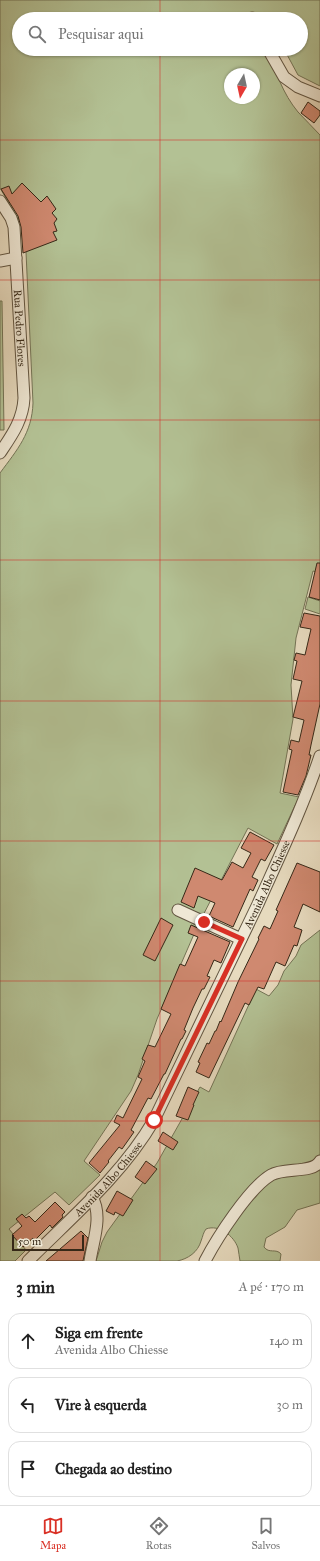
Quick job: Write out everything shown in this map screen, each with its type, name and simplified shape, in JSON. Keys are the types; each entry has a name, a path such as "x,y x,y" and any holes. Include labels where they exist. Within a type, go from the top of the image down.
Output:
{"street":[{"path":"272,56 284,77 298,87 320,96"},
{"name":"Rua Pedro Flores","path":"0,201 13,222 24,407 18,425 0,453"},
{"path":"0,261 16,258"},
{"name":"Avenida Albo Chiesse","path":"28,1261 92,1197 141,1142 154,1120 242,939 299,813 320,756"},
{"path":"178,910 242,939"},
{"path":"205,1261 228,1225 250,1195 265,1178 278,1171 314,1167 320,1161"},
{"path":"90,1261 97,1212 96,1204 92,1197"}],"green space":[{"path":"0,0 320,0 320,86 298,75 288,56 308,56 308,12 12,12 12,56 271,56 288,98 298,112 320,135 320,573 313,571 296,638 291,685 293,719 280,793 299,797 277,844 248,828 198,925 157,1019 131,1091 84,1161 100,1175 69,1205 55,1192 9,1229 26,1250 15,1261 0,1261 0,473 18,449 27,432 32,414 33,403 26,252 21,224 0,188"},
{"path":"0,301 2,301 4,430 0,430"},
{"path":"308,597 320,601 320,614 305,609"},
{"path":"320,930 320,1203 297,1210 285,1227 266,1238 264,1247 268,1250 279,1252 281,1254 280,1261 240,1261 238,1248 230,1235 216,1228 211,1228 205,1230 200,1245 195,1252 189,1257 181,1260 96,1261 107,1232 157,1163 200,1087 209,1092 256,989 269,996 278,985 284,971 296,956 301,945"}],"building":[{"path":"308,102 320,111 320,115 314,123 301,113"},
{"path":"22,183 41,202 47,196 56,209 52,213 57,219 54,223 57,231 53,232 57,240 23,253 21,227 18,216 1,189 9,186 12,194"},
{"path":"317,563 320,563 320,600 309,597"},
{"path":"304,613 320,616 320,704 306,776 298,795 283,792 292,750 289,749 291,740 299,742 304,720 293,717 302,681 293,679 297,661 294,660 296,653 305,655 311,629 300,627"},
{"path":"250,832 274,845 265,861 261,859 252,877 258,880 253,891 250,889 233,927 209,916 215,903 198,896 194,908 181,902 195,868 222,880 232,862 243,868 251,853 241,848"},
{"path":"297,863 320,872 320,912 303,904 294,927 302,930 297,946 294,945 285,966 276,962 264,989 258,987 249,1005 245,1003 209,1078 196,1072 200,1063 198,1062 207,1043 209,1044 220,1021 221,1022 264,926 270,929 278,911 276,910"},
{"path":"161,918 173,925 155,961 143,955"},
{"path":"191,925 230,942 221,963 214,960 207,976 210,977 204,989 202,989 193,1008 184,1030 186,1031 165,1074 151,1099 148,1098 131,1130 134,1132 122,1149 119,1147 100,1173 89,1163 120,1125 114,1122 117,1115 123,1118 142,1079 138,1077 145,1061 142,1059 148,1045 155,1047 171,1014 161,1009 180,964 185,966 198,937 188,933"},
{"path":"188,1087 199,1092 188,1120 176,1116"},
{"path":"163,1132 178,1142 173,1150 158,1141"},
{"path":"146,1161 157,1169 145,1184 135,1177"},
{"path":"117,1191 133,1200 123,1216 115,1212 114,1215 106,1211"},
{"path":"55,1202 65,1212 62,1215 63,1217 52,1228 50,1225 35,1240 33,1238 23,1247 12,1235 22,1226 16,1219 22,1214 26,1218 29,1216 35,1222"},
{"path":"81,1231 88,1238 83,1261 46,1261"}],"route":[{"path":"154,1120 242,939 204,922"}]}
